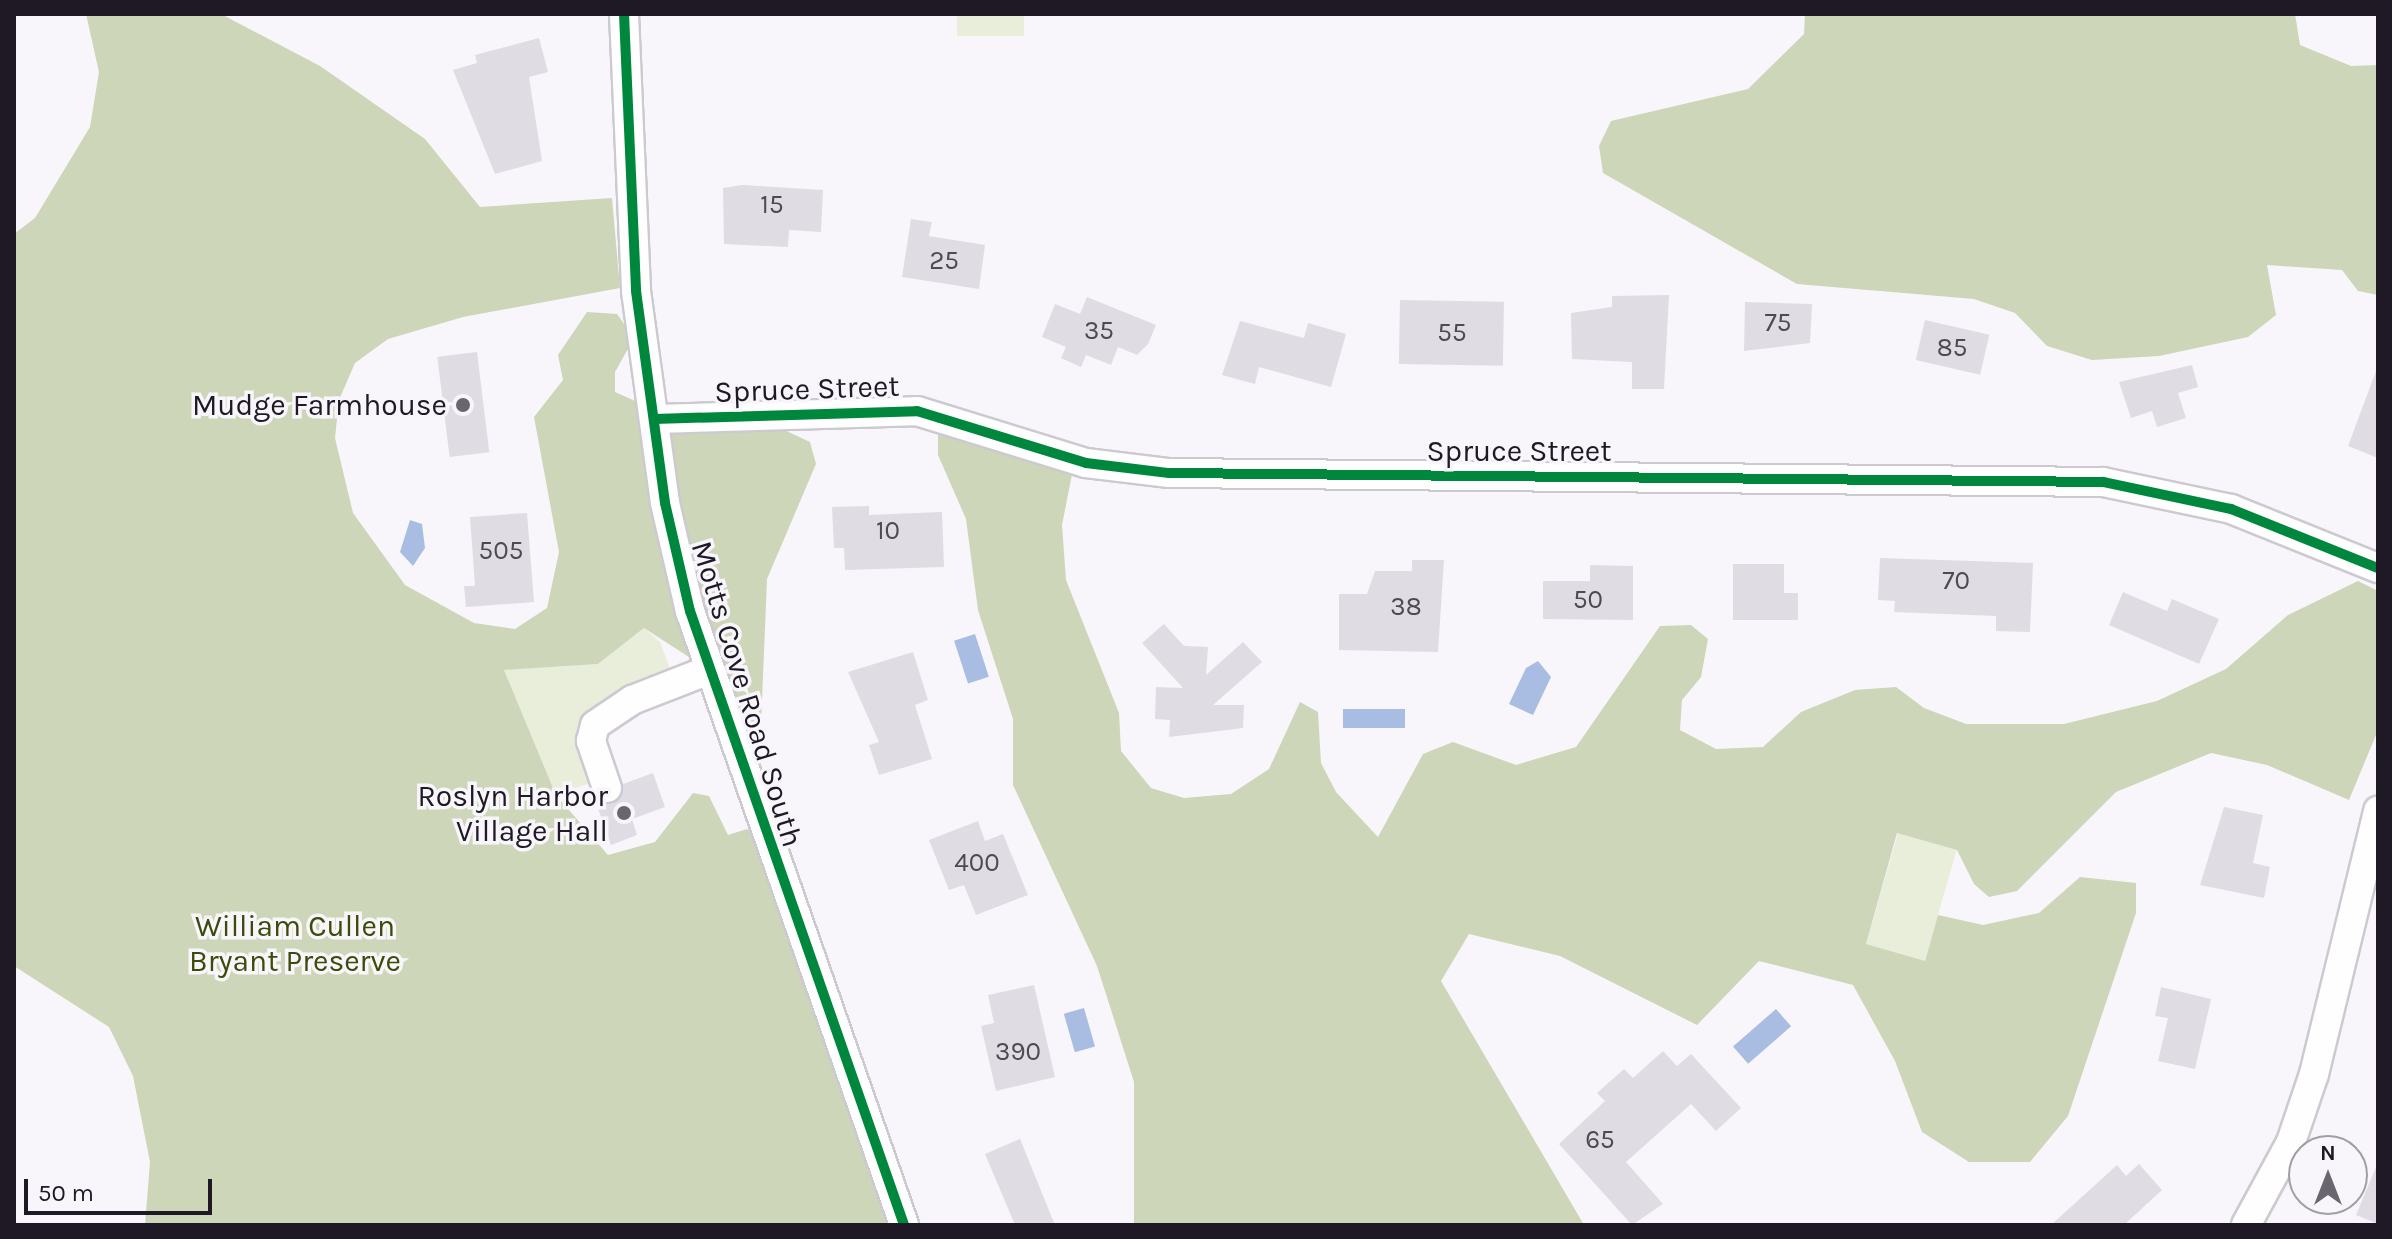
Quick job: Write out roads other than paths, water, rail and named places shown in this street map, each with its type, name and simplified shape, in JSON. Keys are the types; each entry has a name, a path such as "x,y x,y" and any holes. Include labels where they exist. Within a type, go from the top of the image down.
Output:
{"street":[{"name":"Motts Cove Road South","path":"624,14 629,204 669,519 709,670 904,1225"},
{"name":"Spruce Street","path":"654,419 917,411 1086,463 1169,473 2103,482 2231,509 2378,568"},
{"path":"607,788 591,741 595,725 632,700 709,670"},
{"path":"2246,1225 2291,1142 2314,1074 2378,811"}],"water":[{"path":"410,520 422,524 425,548 413,566 400,552"},
{"path":"975,634 989,677 968,684 954,641"},
{"path":"1538,661 1551,677 1533,715 1509,704 1526,668"},
{"path":"1343,709 1405,709 1405,728 1343,728"},
{"path":"1084,1008 1095,1046 1075,1052 1064,1014"},
{"path":"1776,1009 1791,1026 1748,1064 1733,1046"}],"place":[{"name":"Mudge Farmhouse","path":"463,405"},
{"name":"Roslyn Harbor Village Hall","path":"624,813"}],"park label":[{"name":"William Cullen Bryant Preserve","path":"295,943"}]}
